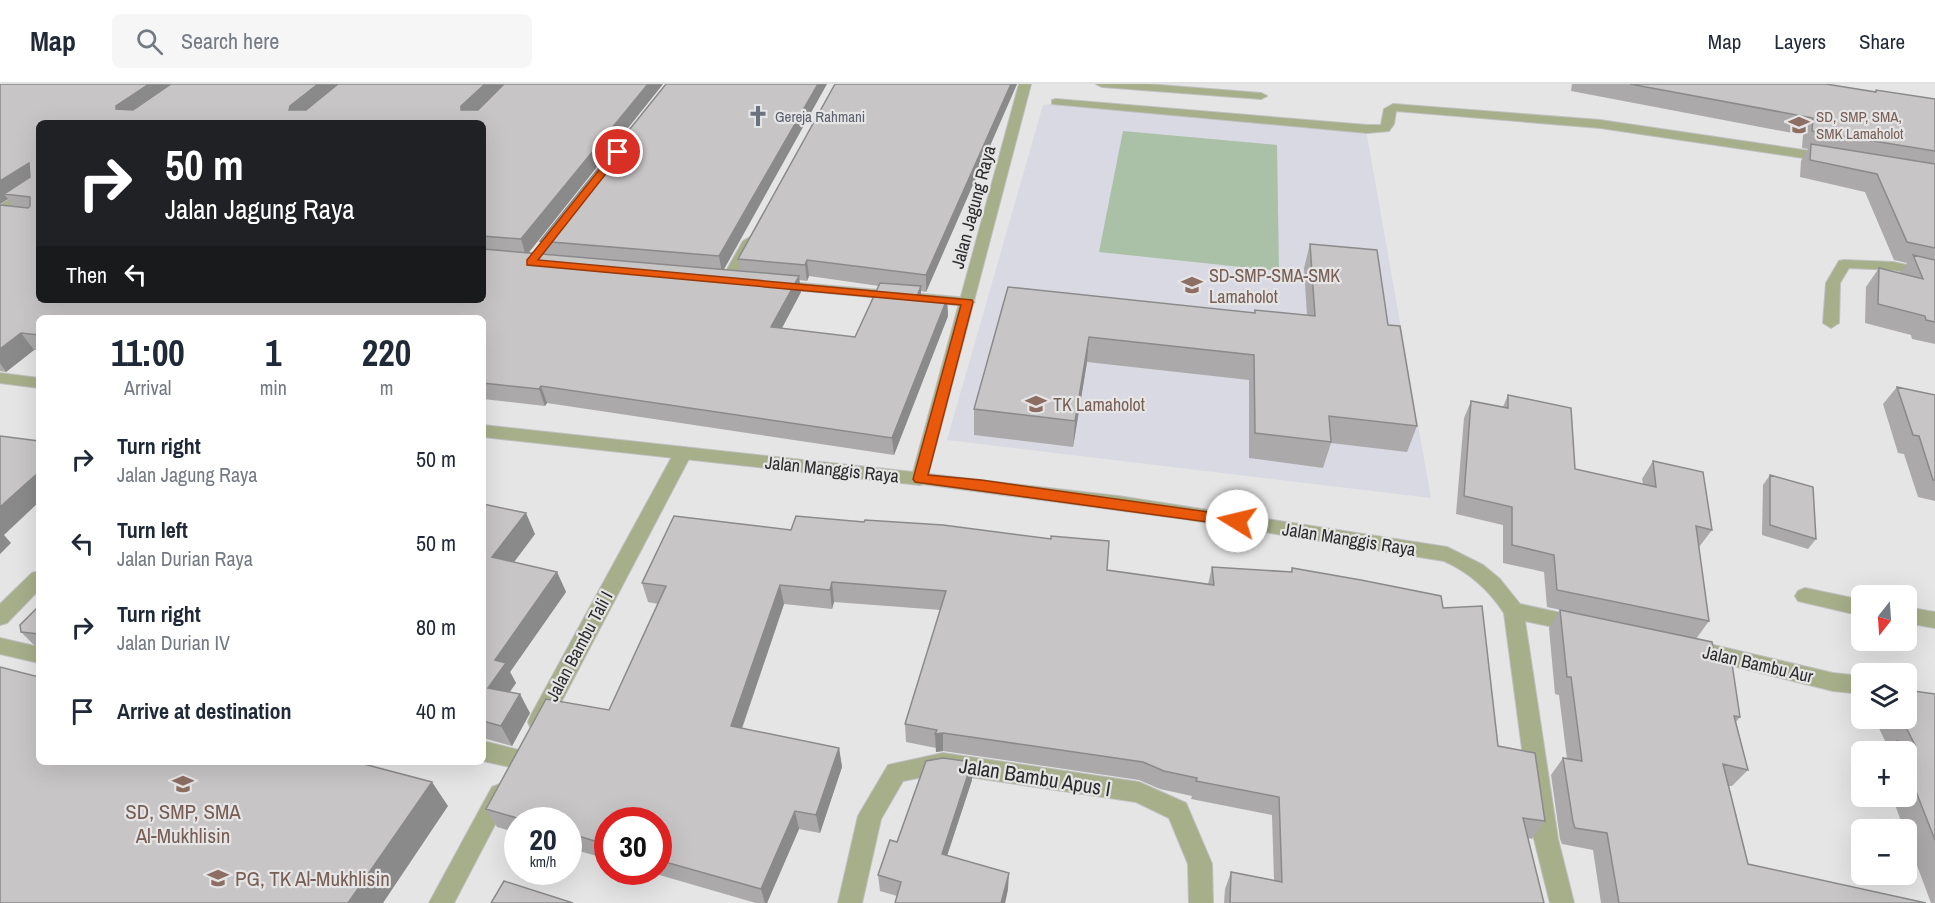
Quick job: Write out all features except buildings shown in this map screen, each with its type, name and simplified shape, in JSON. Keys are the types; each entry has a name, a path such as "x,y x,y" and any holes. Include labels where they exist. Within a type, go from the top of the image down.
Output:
{"street":[{"name":"Jalan Jagung Raya","path":"920,479 1025,84"},
{"path":"1102,84 1261,96"},
{"path":"1056,102 1366,129 1385,128 1388,124 1390,109 1393,107 1423,109 1622,127 1838,160"},
{"path":"0,212 36,187"},
{"path":"0,212 20,216"},
{"path":"728,280 754,233"},
{"path":"1831,323 1833,283 1844,264 1893,266 1935,275"},
{"path":"763,284 968,302"},
{"path":"0,378 36,383"},
{"name":"Jalan Manggis Raya","path":"486,431 981,484 1193,514 1447,554 1460,559 1481,573 1501,591 1514,611"},
{"name":"Jalan Bambu Tali I","path":"441,903 683,453"},
{"path":"0,617 36,581"},
{"path":"1805,596 1851,606"},
{"path":"1562,903 1546,838 1514,611 1592,627"},
{"path":"1917,617 1935,620"},
{"name":"Jalan Bambu Aur","path":"1669,644 1833,682 1851,684"},
{"path":"0,646 36,654"},
{"path":"486,752 519,759"},
{"name":"Jalan Bambu Apus I","path":"850,903 870,816 896,772 943,763 1139,792 1178,811 1200,864 1201,903"}],"shaded area":[{"name":"SD-SMP-SMA-SMK Lamaholot","path":"1043,105 1366,130 1431,498 947,440"}],"green space":[{"path":"1123,131 1277,145 1279,271 1099,252"}],"place":[{"name":"Gereja Rahmani","path":"758,116"},
{"name":"SD, SMP, SMA, SMK Lamaholot","path":"1799,125"},
{"name":"SD-SMP-SMA-SMK Lamaholot","path":"1192,285"},
{"name":"TK Lamaholot","path":"1036,404"},
{"name":"SD, SMP, SMA Al-Mukhlisin","path":"183,784"},
{"name":"PG, TK Al-Mukhlisin","path":"218,878"}],"route":[{"path":"618,152 531,262 968,302 920,479 981,484 1237,521"}]}
